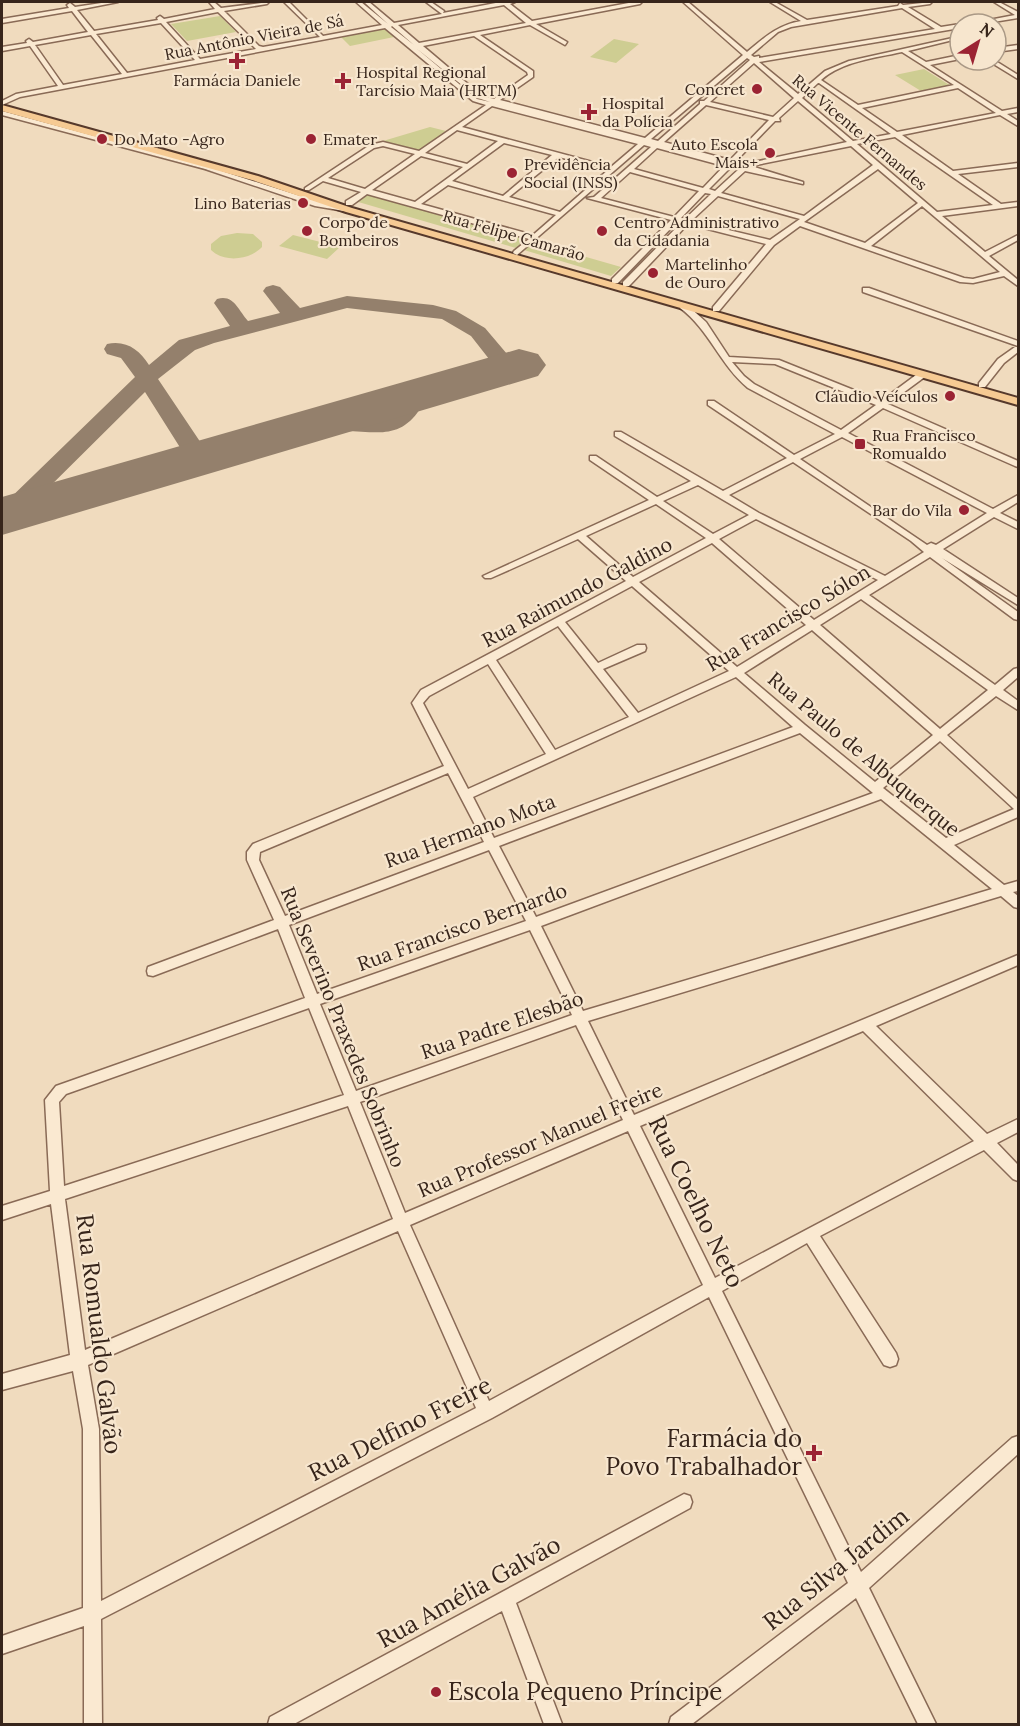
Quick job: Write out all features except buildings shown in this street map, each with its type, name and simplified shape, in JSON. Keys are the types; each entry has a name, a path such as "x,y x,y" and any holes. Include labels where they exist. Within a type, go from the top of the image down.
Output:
{"main road":[{"name":"Rua Felipe Camarão","path":"2,105 275,185 332,204 348,206 620,282 803,340 979,388"},
{"name":"Rua Felipe Camarão","path":"2,105 307,189 348,206 445,238 683,306 717,312 836,342 1018,402"},
{"path":"275,185 301,192 307,189"},
{"path":"445,238 436,234 442,232 458,236"},
{"path":"803,340 841,349 848,347 836,342"},
{"path":"875,360 862,355 868,352 893,359"},
{"path":"979,388 1014,398 1000,390 1018,396"}],"street":[{"path":"67,2 126,73"},
{"path":"2,21 115,2"},
{"path":"211,2 222,7 262,47"},
{"path":"2,47 251,2"},
{"path":"222,7 267,2"},
{"path":"286,2 325,34"},
{"path":"293,2 306,17"},
{"path":"358,2 442,69 487,101 801,183 738,165"},
{"path":"366,2 388,24"},
{"path":"428,2 441,12"},
{"path":"438,2 450,11"},
{"path":"507,2 565,43"},
{"name":"Rua Antônio Vieira de Sá","path":"126,73 507,2"},
{"name":"Rua Antônio Vieira de Sá","path":"2,105 13,97 197,58 388,24 441,12 507,2"},
{"path":"415,46 640,2"},
{"name":"Rua Vicente Fernandes","path":"685,2 1018,284"},
{"path":"772,2 807,22"},
{"path":"894,2 948,34"},
{"path":"596,199 707,104 783,33 782,29 790,25 930,2"},
{"path":"996,2 1018,15"},
{"path":"158,20 197,58"},
{"path":"158,20 190,60"},
{"path":"517,253 692,100 752,60 828,50 948,28"},
{"path":"348,206 456,128 487,101 531,76 530,71 476,35"},
{"path":"903,35 921,46"},
{"path":"30,42 61,86"},
{"path":"620,282 715,195 778,120 834,68 851,62 948,42"},
{"path":"21,44 27,52"},
{"path":"903,50 1018,124"},
{"path":"31,58 40,56"},
{"path":"924,64 948,59"},
{"path":"45,77 52,88"},
{"path":"819,82 999,206"},
{"path":"857,107 960,86"},
{"path":"692,100 778,120"},
{"name":"Rua Felipe Camarão","path":"2,105 318,204 348,206"},
{"path":"620,282 702,191 738,165 1018,110"},
{"path":"456,128 612,169"},
{"path":"416,205 503,140"},
{"path":"307,189 372,146 382,144 468,166"},
{"path":"504,198 557,155"},
{"path":"706,325 771,243 878,165"},
{"path":"952,173 1018,165"},
{"path":"628,171 802,220 866,246 969,281 1006,273"},
{"path":"323,179 534,238"},
{"path":"446,182 560,214"},
{"path":"582,196 771,243"},
{"path":"866,246 923,202"},
{"path":"938,214 1018,204"},
{"path":"985,255 1018,237"},
{"path":"866,290 1018,344"},
{"path":"683,306 706,325 739,377 751,386 1018,526"},
{"path":"979,388 1000,361 1018,349"},
{"path":"727,359 776,362 884,405 1018,464"},
{"path":"723,495 841,434 884,405 923,374"},
{"path":"711,403 914,539 1018,602"},
{"path":"618,434 756,515 885,580"},
{"path":"593,458 714,539 1018,806"},
{"path":"488,576 699,481"},
{"name":"Rua Francisco Sólon","path":"467,795 737,672 1018,498"},
{"name":"Rua Raimundo Galdino","path":"417,703 424,693 633,583 756,515"},
{"name":"Rua Paulo de Albuquerque","path":"580,536 801,728 1018,903"},
{"path":"933,550 1018,617"},
{"path":"862,595 1018,706"},
{"path":"560,622 637,719"},
{"path":"598,667 641,648"},
{"path":"490,659 553,757"},
{"name":"Rua Francisco Bernardo","path":"55,1095 61,1090 533,923 878,791 1018,672"},
{"name":"Rua Coelho Neto","path":"417,703 493,843 533,923 927,1725"},
{"name":"Rua Hermano Mota","path":"153,971 801,728"},
{"name":"Rua Severino Praxedes Sobrinho","path":"452,767 262,844 254,849 252,854 401,1221 486,1412"},
{"path":"944,844 1018,812"},
{"name":"Rua Padre Elesbão","path":"2,1213 350,1099 580,1018 1018,886"},
{"name":"Rua Professor Manuel Freire","path":"2,1382 79,1361 401,1221 1018,960"},
{"path":"866,1025 1018,1174"},
{"name":"Rua Romualdo Galvão","path":"55,1095 52,1100 57,1195 79,1361 91,1429 93,1725"},
{"name":"Rua Delfino Freire","path":"2,1645 93,1614 486,1412 810,1234 988,1143 1018,1125"},
{"path":"810,1234 890,1359"},
{"name":"Rua Silva Jardim","path":"678,1725 858,1586 1018,1444"},
{"name":"Rua Amélia Galvão","path":"277,1725 684,1502"},
{"path":"506,1599 553,1725"}],"shaded area":[{"path":"220,16 236,32 187,41 171,24"},
{"path":"383,28 394,37 350,46 340,36"},
{"path":"614,39 639,44 616,63 590,57"},
{"path":"924,69 951,86 921,91 895,75"},
{"path":"430,127 446,131 419,150 383,141"},
{"path":"365,194 527,238 516,248 355,201"},
{"path":"237,233 253,234 262,242 262,247 251,255 237,258 223,257 211,250 211,244 221,236"},
{"path":"293,235 340,247 327,259 279,246"},
{"path":"534,242 621,267 611,276 524,250"}],"taxiway":[{"path":"273,291 290,311 298,314"},
{"path":"147,378 187,345 206,338 347,302 433,311 449,315 478,332 508,368"},
{"path":"224,303 240,325 248,327"},
{"path":"115,349 129,353 147,378"},
{"path":"8,514 147,378"},
{"path":"147,378 193,449 188,459 181,463"},
{"path":"306,427 339,424 388,425 402,417 409,409 408,397"}],"runway":[{"path":"2,516 519,365"}],"place":[{"name":"Farmácia Daniele","path":"237,61"},
{"name":"Hospital Regional Tarcísio Maia (HRTM)","path":"343,81"},
{"name":"Concret","path":"757,89"},
{"name":"Hospital da Polícia","path":"589,112"},
{"name":"Do Mato -Agro","path":"102,139"},
{"name":"Emater","path":"311,139"},
{"name":"Auto Escola Mais+","path":"770,153"},
{"name":"Previdência Social (INSS)","path":"512,173"},
{"name":"Lino Baterias","path":"303,203"},
{"name":"Corpo de Bombeiros","path":"307,231"},
{"name":"Centro Administrativo da Cidadania","path":"602,231"},
{"name":"Martelinho de Ouro","path":"653,273"},
{"name":"Cláudio Veículos","path":"950,396"},
{"name":"Rua Francisco Romualdo","path":"860,444"},
{"name":"Bar do Vila","path":"964,510"},
{"name":"Farmácia do Povo Trabalhador","path":"814,1453"},
{"name":"Escola Pequeno Príncipe","path":"436,1692"}]}
